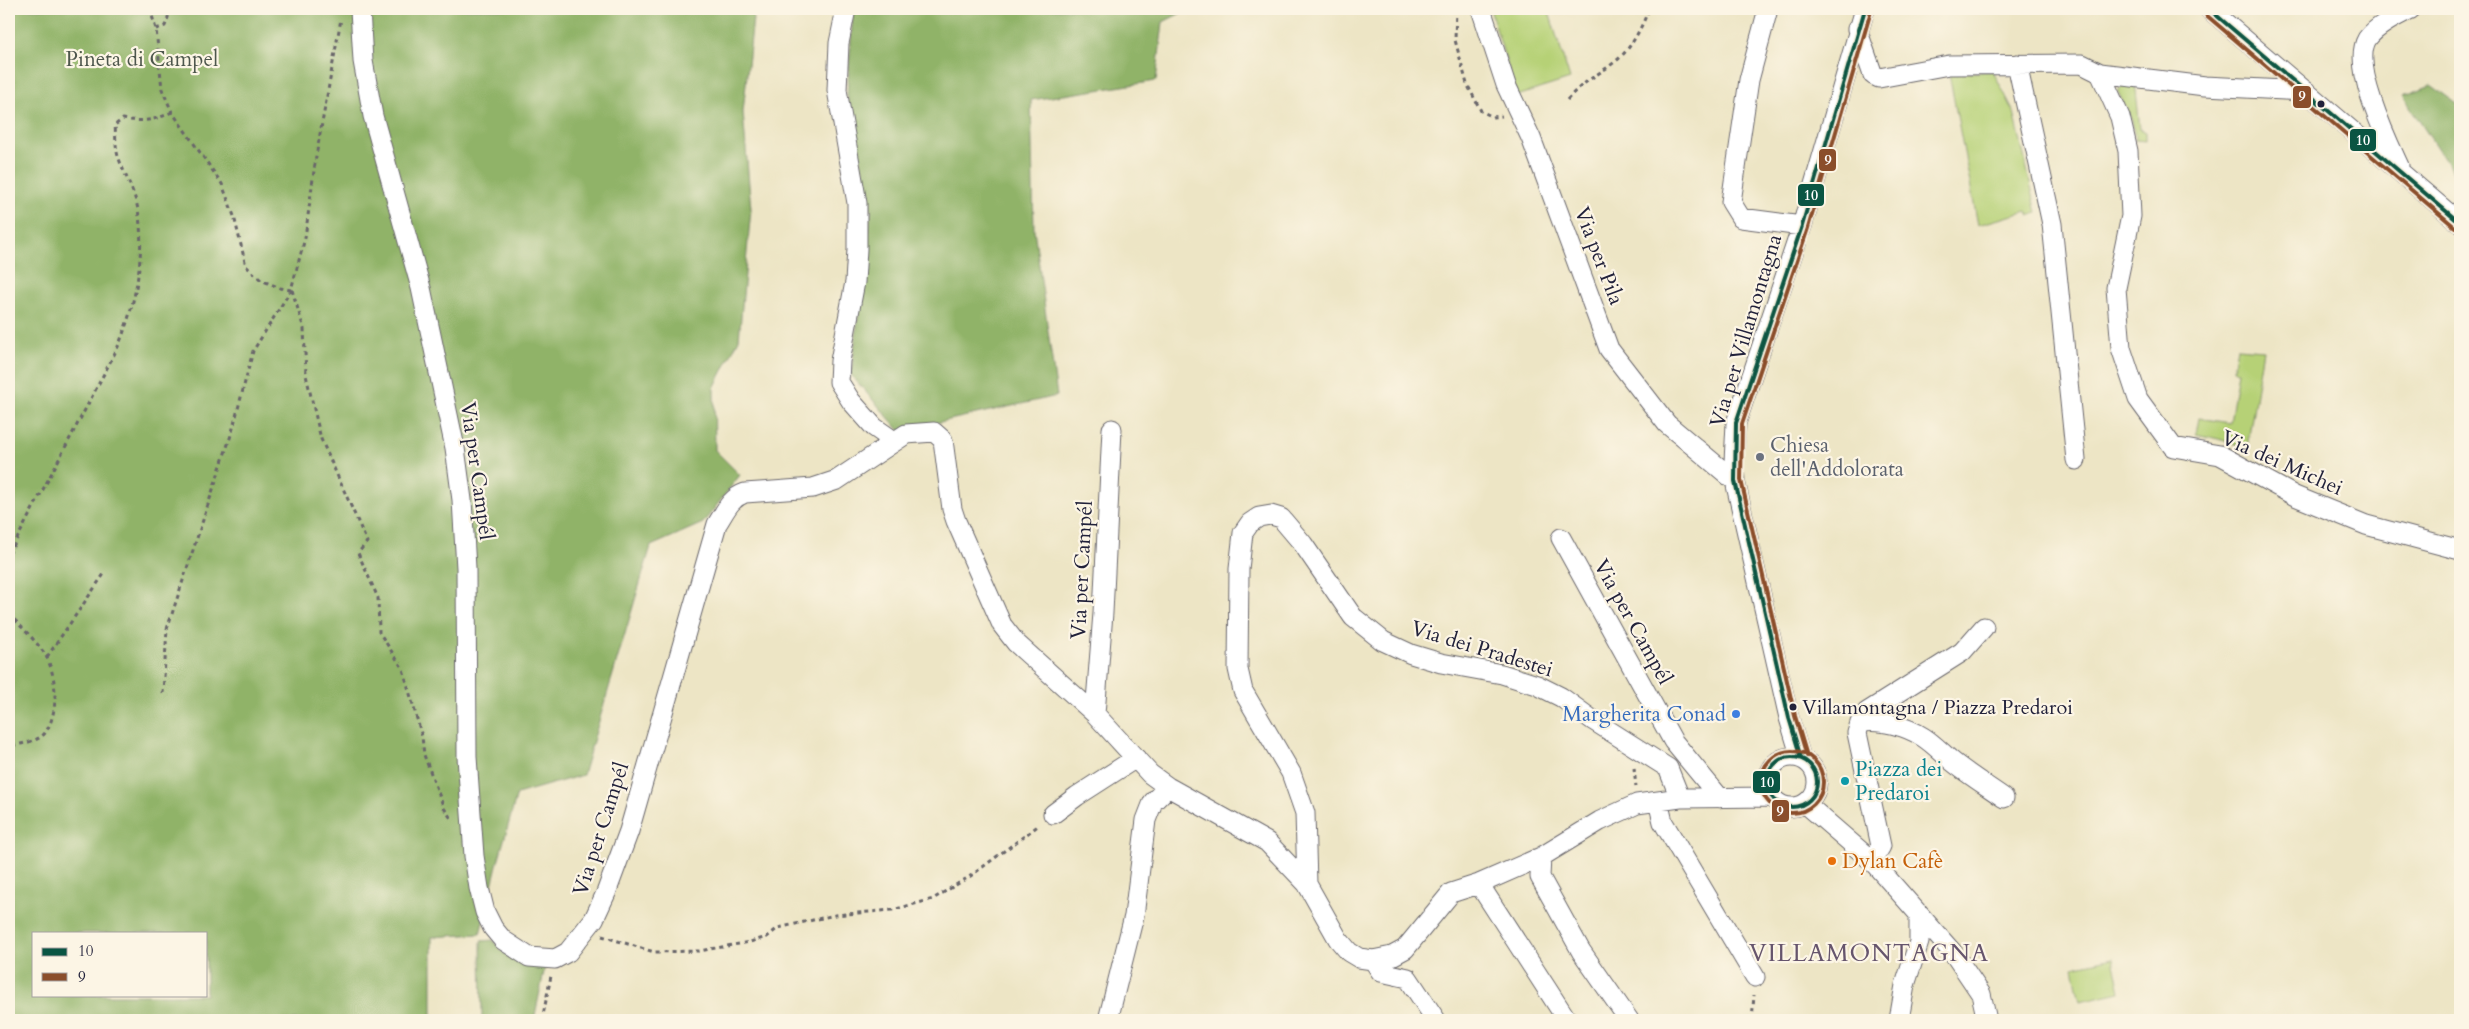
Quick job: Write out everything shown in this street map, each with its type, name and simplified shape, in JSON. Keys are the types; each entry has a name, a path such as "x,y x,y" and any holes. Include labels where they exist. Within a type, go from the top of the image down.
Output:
{"street":[{"name":"Via per Campél","path":"360,9 363,61 373,116 421,288 455,448 461,492 466,568 467,757 474,856 485,912 503,940 529,956 555,959 568,952 586,932 606,893 629,831 652,744 717,524 730,503 737,496 745,493 813,488 837,480 906,434 934,432 943,440 952,509 1002,625 1030,657 1066,686 1095,714 1150,774 1168,787 1267,842 1307,884 1338,939 1349,952 1359,958 1373,960 1381,972 1408,978 1436,1020"},
{"path":"846,9 839,43 837,90 858,204 855,282 840,361 839,382 851,401 874,427 894,441"},
{"name":"Via per Pila","path":"1482,9 1506,86 1531,138 1609,349 1667,424 1735,481"},
{"path":"1768,9 1749,80 1731,202 1741,218 1802,226"},
{"name":"Via per Villamontagna","path":"1802,758 1789,718 1735,481 1736,423 1802,226 1857,29 1865,9"},
{"path":"2209,9 2402,172 2460,224"},
{"path":"2402,172 2373,107 2362,49 2368,37 2390,20 2411,9"},
{"path":"1857,29 1873,75 1879,78 1949,66 2082,64 2100,73 2205,86 2306,91"},
{"path":"2017,64 2052,224 2076,460"},
{"name":"Via dei Michei","path":"2100,73 2120,116 2128,151 2131,216 2116,288 2120,348 2138,399 2173,447 2220,455 2294,496 2366,525 2460,550"},
{"name":"Via per Campél","path":"1095,714 1105,583 1112,429"},
{"name":"Via dei Pradestei","path":"1259,518 1271,515 1281,518 1303,544 1353,617 1383,641 1412,654 1441,663 1494,672 1537,686 1561,697 1668,768 1680,798"},
{"name":"Via per Campél","path":"1259,518 1250,523 1243,533 1239,569 1238,669 1243,691 1290,773 1305,813 1307,884"},
{"name":"Via per Campél","path":"1562,538 1673,741 1720,798"},
{"path":"1872,861 1881,846 1857,734 1860,723 1867,712 1962,652 1984,627"},
{"path":"1860,723 1866,721 1890,725 1909,730 1924,737 1953,762 2004,798"},
{"path":"1054,814 1077,796 1136,758"},
{"path":"1786,758 1802,758 1809,763 1818,780 1813,797 1806,804 1794,808 1781,805 1771,797 1767,787 1768,776 1772,766 1786,758"},
{"path":"1108,1020 1134,916 1146,820 1153,802 1168,787"},
{"path":"1373,960 1392,956 1405,949 1451,893 1479,884 1541,857 1600,821 1637,804 1680,798 1771,797"},
{"path":"1658,801 1663,822 1755,977"},
{"path":"1806,804 1872,861 1954,954 1981,994 1987,1020"},
{"path":"1541,857 1540,877 1582,951 1629,1020"},
{"path":"1479,884 1567,1020"},
{"path":"1899,1020 1905,986 1919,942 1919,916"}],"path":[{"path":"150,9 156,30 162,89 172,112 222,184 234,216 246,266 261,280 280,288 291,290"},
{"path":"156,30 165,26 171,9"},
{"path":"1456,9 1455,40 1467,84 1481,111 1494,116 1520,115"},
{"path":"1566,100 1580,84 1617,60 1638,34 1649,9"},
{"path":"163,693 167,629 232,432 254,351 291,290 305,238 316,156 341,18"},
{"path":"9,554 128,325 140,249 138,210 132,188 118,158 115,125 123,118 149,121 157,120 172,112"},
{"path":"291,290 304,329 306,374 321,438 367,542 358,553 378,598 380,632 403,669 422,737 424,755 444,808 454,824"},
{"path":"47,657 104,574"},
{"path":"9,614 47,657 56,685 52,717 44,734 28,742 9,746"},
{"path":"1632,745 1637,804"},
{"path":"586,932 654,952 699,951 750,942 767,937 778,928 835,915 892,910 933,899 1000,855 1054,814"},
{"path":"542,1020 555,959"},
{"path":"1752,1020 1755,977"}],"green space":[{"name":"Pineta di Campel","path":"9,9 754,9 743,112 751,209 739,339 714,388 715,450 740,475 703,523 651,546 583,775 517,794 480,934 432,937 432,1020 9,1020"},
{"path":"860,9 1189,9 1163,22 1156,81 1031,100 1034,229 1057,396 900,431 851,375 871,210 847,95 853,13"},
{"path":"1490,9 1548,9 1570,79 1517,96"},
{"path":"1993,71 2014,112 2037,213 2029,216 2027,211 1978,225 1949,74"},
{"path":"2135,81 2140,129 2146,132 2146,141 2135,140 2132,120 2118,92 2122,85"},
{"path":"2431,85 2460,106 2460,183 2403,96"},
{"path":"2237,348 2263,350 2247,448 2196,434 2199,418 2230,423 2238,371 2233,370"},
{"path":"493,940 498,947 516,960 545,967 534,1020 482,1020 481,941"},
{"path":"2113,958 2120,992 2080,1001 2073,967"}],"transit line":[{"name":"10","path":"1801,758 1789,718 1735,481 1736,423 1802,226 1865,9"},
{"name":"10","path":"2209,9 2460,223"},
{"name":"9","path":"1807,756 1795,716 1741,480 1742,424 1808,228 1871,11"},
{"name":"9","path":"2205,14 2456,228"},
{"name":"9","path":"1786,751 1798,751 1814,760 1821,770 1823,782 1821,794 1814,804 1798,813 1786,813 1775,808 1766,799 1761,788 1761,776 1766,765 1775,756 1786,751"},
{"name":"10","path":"1787,757 1797,757 1810,764 1817,777 1817,782 1817,787 1810,800 1797,807 1787,807 1778,803 1771,796 1767,787 1767,777 1771,768 1778,761 1787,757"}],"place":[{"name":"Chiesa dell'Addolorata","path":"1760,457"},
{"name":"Villamontagna / Piazza Predaroi","path":"1793,707"},
{"name":"Margherita Conad","path":"1736,714"},
{"name":"Piazza dei Predaroi","path":"1845,781"},
{"name":"Dylan Cafè","path":"1832,861"}],"district":[{"name":"VILLAMONTAGNA","path":"1869,953"}]}
